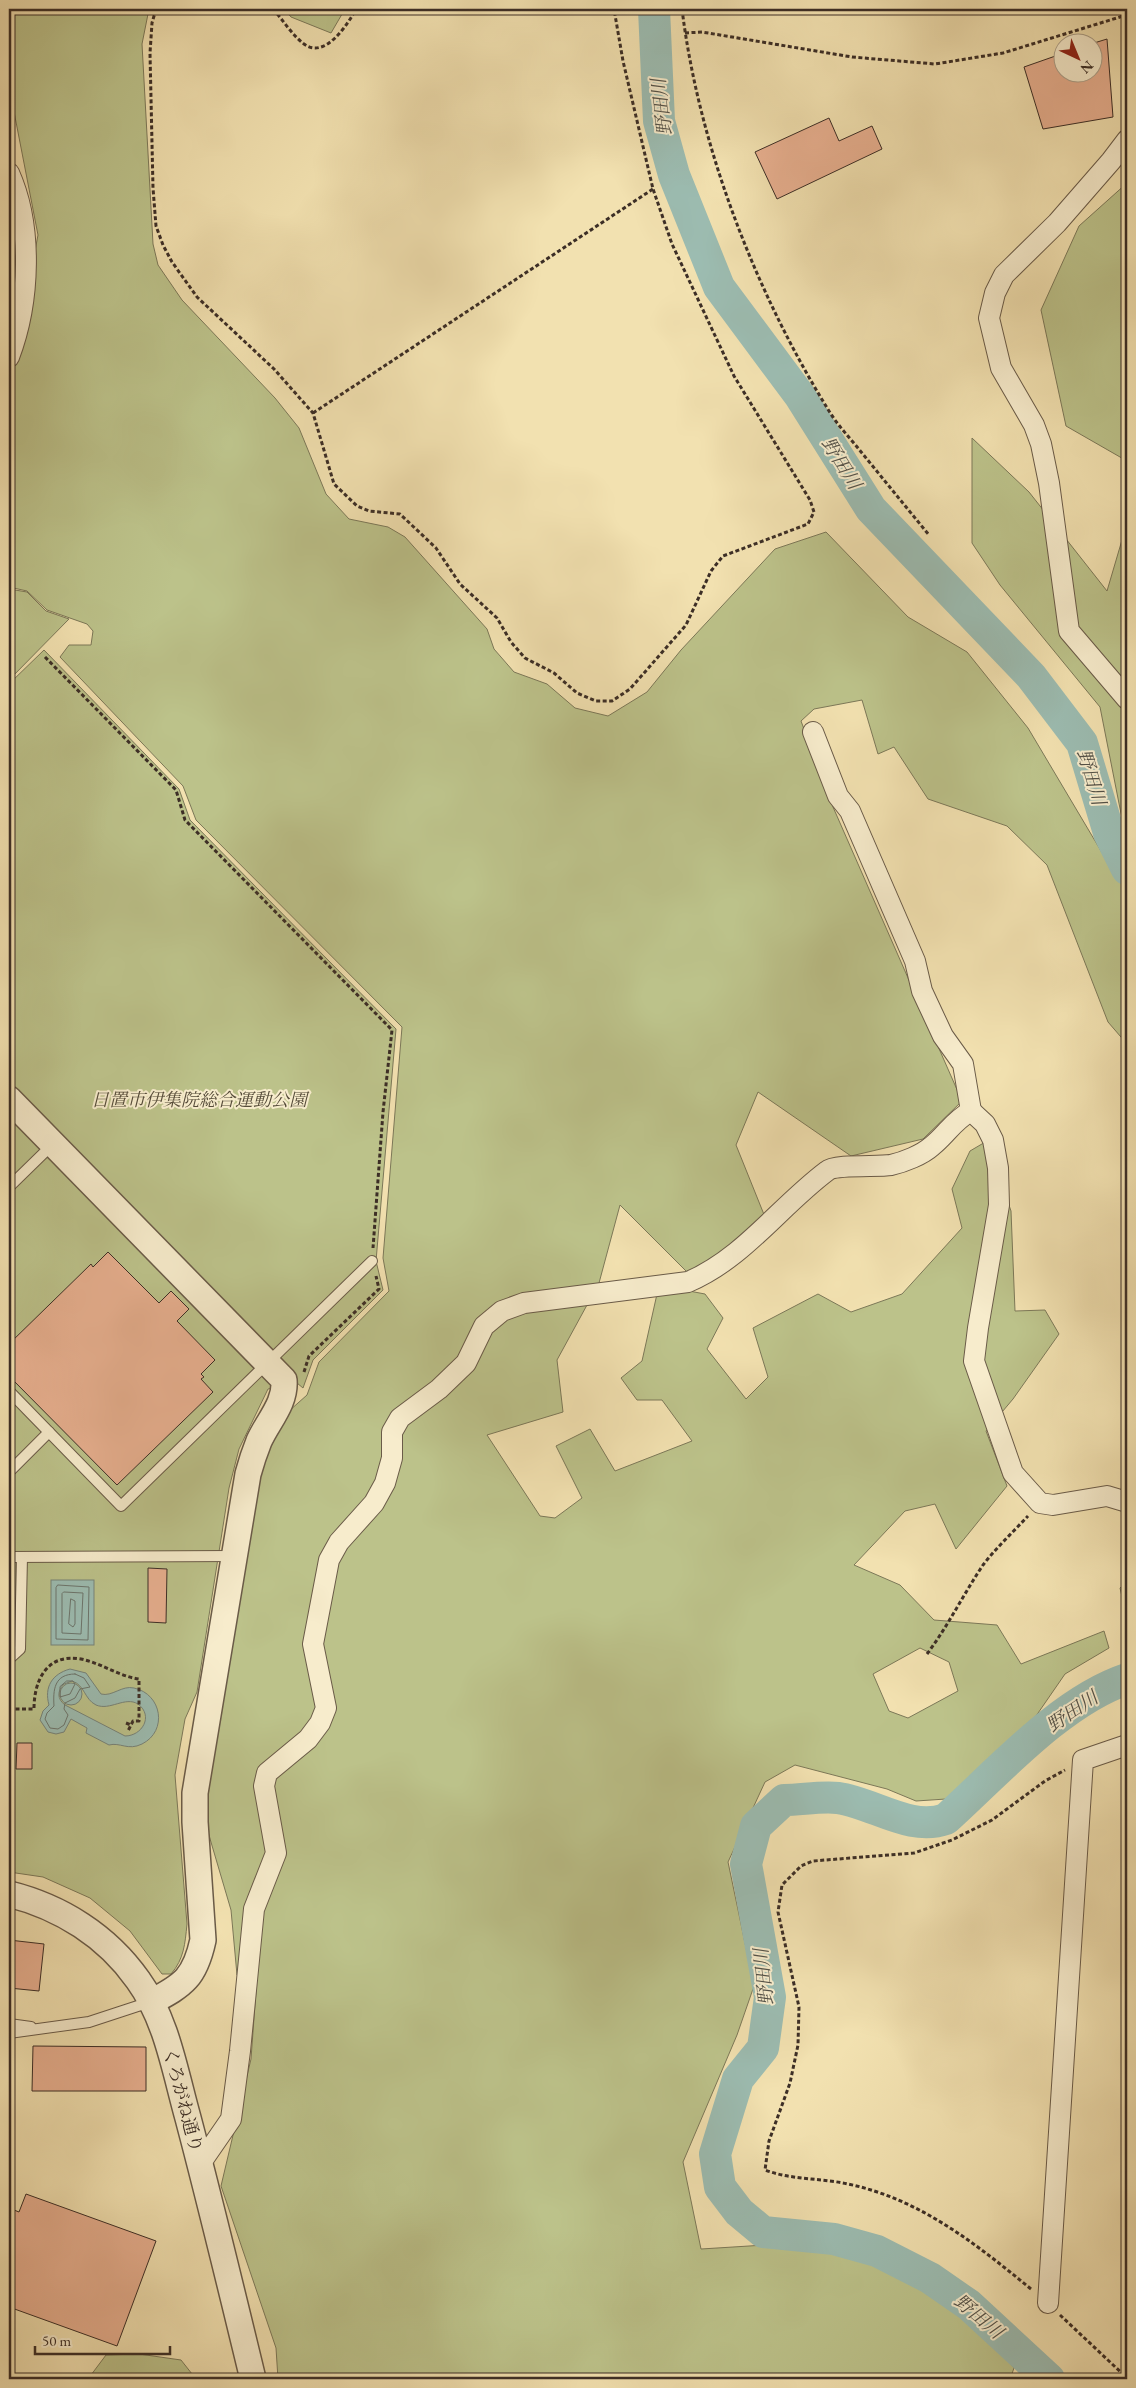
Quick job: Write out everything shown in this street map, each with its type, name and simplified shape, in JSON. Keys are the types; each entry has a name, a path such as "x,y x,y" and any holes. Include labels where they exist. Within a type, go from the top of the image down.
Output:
{"street":[{"path":"1127,140 1057,223 1004,275 995,293 989,318 1001,368 1034,425 1041,444 1049,482 1069,631 1127,699"},
{"path":"9,173 20,202 26,250 24,291 9,357"},
{"path":"813,732 838,796 850,811 915,961 922,991 943,1036 963,1064 971,1111 985,1124 993,1140 998,1168 999,1204 974,1361 1013,1473 1040,1503 1054,1505 1107,1496 1127,1502"},
{"path":"9,1099 268,1363 284,1383 281,1401 259,1440 248,1474 195,1793 202,1940 199,1958 190,1975 178,1988 151,2002"},
{"path":"200,2164 231,2120 254,1909 276,1853 264,1786 267,1773 308,1739 320,1723 326,1708 313,1644 329,1560 339,1542 374,1503 385,1483 392,1458 392,1432 400,1418 439,1389 466,1362 484,1326 502,1311 524,1303 688,1282 708,1273 733,1256 829,1169 891,1165 914,1157 932,1147 957,1119 971,1111"},
{"path":"1048,2303 1083,1760 1127,1745"},
{"name":"くろがね通り","path":"9,1894 30,1899 56,1910 100,1939 124,1962 138,1980 151,2002 164,2029 200,2164 253,2379"}],"lane":[{"path":"9,1187 53,1144"},
{"path":"9,1391 121,1506 372,1261"},
{"path":"9,1472 49,1432"},
{"path":"9,1557 234,1556"},
{"path":"9,1659 20,1649 22,1557"},
{"path":"9,2033 89,2022 151,2002"},
{"path":"9,2024 47,2029"}],"path":[{"path":"156,9 152,23 150,53 153,188 156,226 163,245 197,297 274,369 313,413 334,484 357,506 369,511 400,514 436,548 460,584 498,618 511,642 525,658 554,673 577,693 596,701 612,701 630,689 686,625 711,571 723,556 808,524 814,512 810,500 734,376 672,244 653,189 623,61 614,9"},
{"path":"273,9 305,44 312,48 324,46 331,42 356,9"},
{"path":"682,9 685,33 704,118 738,231 777,317 830,413 929,535"},
{"path":"685,33 702,32 852,57 935,64 1002,53 1120,17 1127,12"},
{"path":"313,413 653,189"},
{"path":"45,657 176,790 185,820 392,1030 383,1112 372,1261 379,1289 309,1356 301,1379 284,1383"},
{"path":"927,1654 947,1628 961,1599 985,1563 1040,1503"},
{"path":"9,1709 34,1709 34,1690 42,1673 58,1661 70,1658 82,1659 125,1677 139,1679 139,1721 133,1720 128,1731"},
{"path":"126,1723 131,1725"},
{"path":"1083,1760 1045,1781 992,1820 952,1840 914,1854 813,1861 801,1866 782,1885 778,1912 799,2007 798,2045 790,2083 769,2141 765,2170 848,2184 895,2198 920,2210 978,2246 1048,2303 1127,2378"}],"green space":[{"path":"13,9 149,9 142,44 153,244 158,265 182,300 275,398 299,428 326,494 349,519 388,527 405,537 487,629 494,649 514,672 547,684 575,708 608,716 647,692 681,650 775,549 826,532 908,617 967,652 1028,728 1107,861 1127,890 1127,1044 1108,1022 1047,865 1007,826 928,799 894,747 878,754 862,700 814,709 801,721 833,807 962,1101 923,1139 851,1156 758,1092 736,1145 765,1217 722,1254 688,1273 620,1205 599,1283 557,1360 563,1412 487,1435 540,1516 555,1518 582,1498 556,1446 590,1429 615,1471 692,1441 662,1400 637,1400 621,1378 642,1361 657,1294 673,1288 705,1294 723,1318 707,1349 746,1399 768,1377 753,1328 818,1294 851,1312 902,1294 962,1228 952,1189 970,1151 987,1141 1011,1211 1015,1311 1045,1310 1059,1334 1013,1399 986,1431 1007,1486 956,1549 935,1504 905,1511 854,1565 900,1585 934,1620 997,1625 1021,1664 1104,1631 1109,1648 1065,1674 1036,1716 946,1799 916,1801 887,1789 795,1765 765,1782 728,1862 754,1986 737,2035 683,2162 701,2249 813,2242 894,2250 969,2309 1014,2368 1010,2379 278,2379 276,2348 221,2186 251,2059 256,1991 237,1975 231,1910 203,1815 260,1468 289,1411 307,1395 319,1362 389,1291 383,1258 402,1027 196,820 183,786 60,657 69,645 91,645 93,631 87,624 47,610 27,591 9,587 9,364 16,353 38,235 9,86 9,22","holes":["920,1648 949,1662 958,1691 908,1718 889,1711 873,1674"]},
{"path":"284,9 345,9 331,33 291,17"},
{"path":"1127,183 1127,461 1066,426 1041,310 1079,226"},
{"path":"972,438 1029,492 1107,591 1127,523 1127,844 1100,707 1000,585 972,543"},
{"path":"9,589 27,592 46,611 69,619 9,680"},
{"name":"日置市伊集院総合運動公園","path":"44,650 179,789 190,820 396,1029 376,1261 383,1290 313,1360 303,1388 297,1383 268,1389 239,1449 229,1488 197,1692 185,1719 175,1775 187,1924 181,1957 171,1974 162,1974 130,1931 90,1898 43,1877 9,1872 9,684"},
{"path":"1127,1581 1127,1618 1120,1588"},
{"path":"139,2354 181,2360 196,2379 88,2379 106,2355"}],"water":[{"path":"51,1580 94,1580 94,1645 51,1645"},
{"path":"70,1669 86,1673 101,1694 134,1688 151,1697 158,1713 156,1731 142,1744 132,1747 109,1745 86,1733 87,1728 71,1719 64,1732 56,1734 48,1732 40,1720 43,1711 49,1705 48,1692 51,1682 58,1674","holes":["72,1681 96,1705 107,1706 128,1702 138,1704 145,1714 144,1724 141,1729 136,1733 125,1736 62,1703 59,1698 60,1689 64,1684"]},
{"path":"71,1683 79,1686 82,1694 79,1702 71,1705 63,1702 60,1694 63,1686"}],"building":[{"path":"1107,39 1113,117 1043,129 1024,67 1054,56 1054,82 1104,82 1104,40"},
{"path":"829,118 839,141 872,126 882,149 777,199 755,152"},
{"path":"108,1252 159,1303 171,1291 189,1309 177,1321 215,1360 201,1374 204,1377 201,1379 213,1392 117,1485 9,1376 9,1344 91,1264 93,1267"},
{"path":"148,1568 167,1569 166,1623 148,1622"},
{"path":"17,1743 32,1743 32,1769 16,1769"},
{"path":"9,1940 44,1944 39,1991 9,1988"},
{"path":"33,2046 146,2047 146,2091 32,2091"},
{"path":"26,2194 156,2241 117,2346 9,2307 9,2208 19,2212"}],"waterway":[{"name":"野田川","path":"654,9 659,121 674,175 719,287 800,396 871,509 1031,676 1082,743 1109,833 1127,869"},
{"name":"野田川","path":"1049,2379 969,2305 930,2278 877,2251 834,2239 763,2232 739,2212 720,2187 715,2154 738,2079 763,2048 770,1997 746,1864 756,1826 784,1800 838,1798 919,1822 946,1819 1054,1721 1102,1689 1127,1679"}]}
